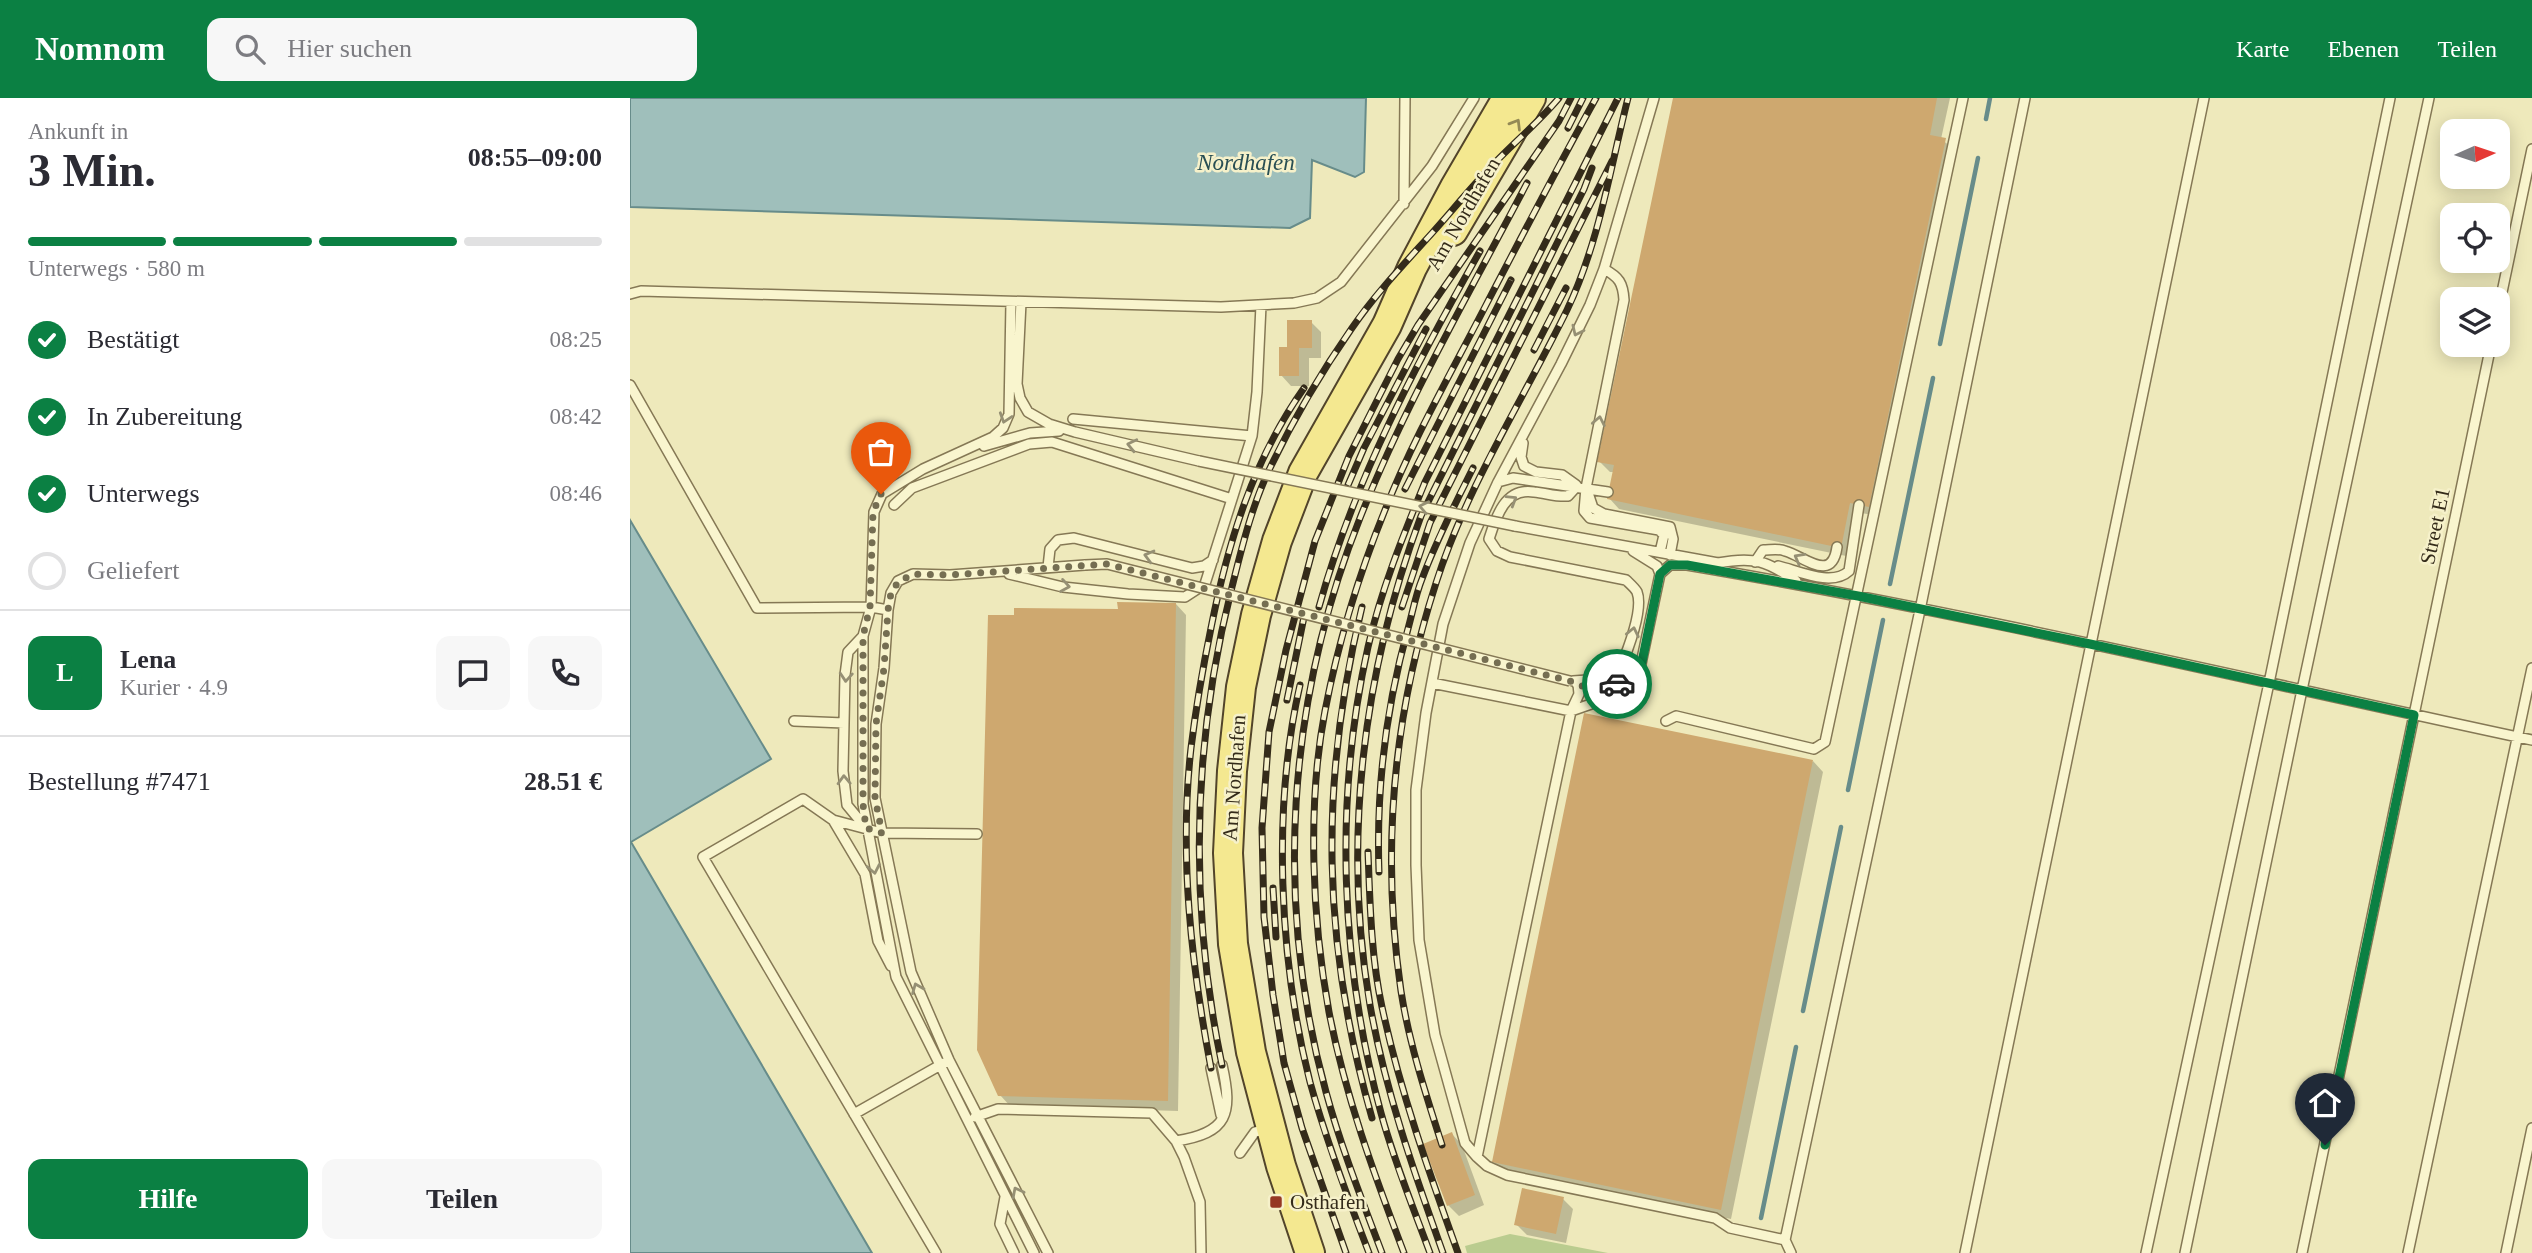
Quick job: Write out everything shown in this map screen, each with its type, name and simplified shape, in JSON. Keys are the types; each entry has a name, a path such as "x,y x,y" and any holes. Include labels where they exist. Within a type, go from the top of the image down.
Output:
{"main road":[{"name":"Am Nordhafen","path":"1310,1253 1271,1128 1251,1052 1233,944 1228,853 1232,771 1241,687 1256,615 1277,541 1303,474 1387,325 1412,268 1455,187 1507,98"},
{"name":"Am Nordhafen","path":"1387,325 1426,277 1531,98"}],"lane":[{"path":"1404,204 1405,98"},
{"path":"630,294 641,291 1221,307 1317,298 1341,282 1404,204 1432,166 1474,98"},
{"path":"1654,98 1604,269 1561,365 1498,482 1470,543 1443,624 1416,790 1419,940 1435,1035 1465,1143 1487,1166 1507,1175 1715,1218 1730,1228 1785,1240"},
{"path":"1666,721 1676,716 1814,749 1825,742 1964,98"},
{"path":"1791,1253 1785,1240 1920,610 2025,98"},
{"path":"1965,1253 2204,98"},
{"path":"2146,1253 2269,683 2390,98"},
{"path":"2185,1253 2429,98"},
{"path":"2503,287 2532,149"},
{"path":"1604,269 1615,275 1623,284 1624,300 1582,487 1584,511 1590,518 1659,530 1664,535 1660,552"},
{"path":"1016,302 1017,384 1020,398 1028,412 1049,424 1075,432 1199,461 1601,543 1718,563 1741,559 1830,579 1842,578 1849,571 1859,505"},
{"path":"896,977 863,804 863,636 870,607 873,512 881,494 923,469 993,437 1003,428 1009,414 1016,302"},
{"path":"999,571 1063,587 1128,594 1185,597 1205,584 1252,436 1261,305"},
{"name":"Street E1","path":"2302,1253 2489,357"},
{"path":"630,385 757,608 870,607 888,610"},
{"path":"1073,419 1252,436"},
{"path":"959,453 1043,430 1075,432"},
{"path":"1525,433 1521,457 1524,466 1536,472 1562,475 1582,487 1593,508 1604,514 1670,527 1673,539 1670,555"},
{"path":"894,505 912,488 1029,444 1052,442 1232,499"},
{"path":"1498,482 1513,478 1608,492"},
{"path":"1574,682 1601,679 1620,669 1631,642 1638,604 1637,591 1626,580 1510,556 1497,551 1489,539 1499,509 1511,496 1531,491 1554,497 1567,496 1582,487"},
{"path":"1048,567 1050,549 1058,540 1074,538 1192,568 1204,566 1213,560"},
{"path":"1432,683 1571,712 1594,703 1616,701 1635,692 1660,574 1657,566 1646,557 1626,547"},
{"path":"1755,562 1763,550 1783,550 1814,566 1827,565 1836,558 1837,547"},
{"path":"1048,1253 950,1060 911,972 875,798 876,724 888,610 891,593 898,582 913,574 950,575 1107,564 1574,682 1590,689 1623,682 1642,662"},
{"path":"1660,574 1670,565 1687,565 1801,584 2532,740"},
{"path":"1772,565 1801,584"},
{"path":"863,636 848,652 844,792 847,805 866,828"},
{"path":"2408,1253 2532,668"},
{"path":"1477,1157 1571,712 1579,694 1574,682"},
{"path":"794,721 844,723"},
{"path":"936,1253 703,857 803,799 833,820 882,833 977,834"},
{"path":"833,820 864,874 877,941 1034,1253"},
{"path":"854,1114 950,1060"},
{"path":"1176,1141 1200,1137 1214,1131 1222,1120 1228,1103 1222,1065"},
{"path":"1211,1068 1221,1105 1222,1120"},
{"path":"967,1121 998,1109 1152,1113 1176,1141 1200,1202 1201,1253"},
{"path":"1240,1153 1255,1132 1271,1128"},
{"path":"2506,1253 2532,1128"},
{"path":"1005,1197 1000,1224 1014,1253"}],"green space":[{"path":"1510,1234 1608,1253 1467,1253 1465,1246"}],"water":[{"name":"Nordhafen","path":"630,98 1366,98 1364,172 1355,177 1312,160 1310,218 1290,228 630,207"},
{"path":"630,520 771,759 631,842 872,1253 630,1253"}],"building":[{"path":"1673,98 1937,98 1930,135 1946,138 1869,507 1850,503 1841,548 1607,499 1614,465 1597,462"},
{"path":"1287,320 1312,320 1312,348 1299,348 1299,376 1279,376 1279,347 1287,347"},
{"path":"1117,602 1176,603 1168,1101 998,1096 977,1050 988,615 1014,615 1014,608 1118,609"},
{"path":"1584,713 1813,760 1721,1210 1492,1162"},
{"path":"1452,1132 1475,1195 1447,1206 1423,1144"},
{"path":"1522,1188 1564,1197 1556,1234 1514,1225"}],"waterway":[{"path":"1986,119 1990,98"},
{"path":"1940,344 1978,158"},
{"path":"1890,584 1933,378"},
{"path":"1848,790 1883,620"},
{"path":"1803,1011 1841,827"},
{"path":"1761,1218 1796,1047"}],"railway":[{"path":"1222,1065 1211,1005 1200,886 1203,766 1219,646 1253,511 1270,468 1298,414 1361,315 1480,179 1559,98"},
{"path":"1346,1253 1302,1128 1284,1063 1273,995 1264,917 1262,828 1269,732 1286,650 1315,541 1349,456 1418,325 1559,121 1571,98"},
{"path":"1568,128 1583,98"},
{"path":"1404,1253 1352,1104 1329,1012 1319,939 1314,862 1319,747 1336,660 1350,609 1375,534 1396,484 1433,406 1596,98"},
{"path":"1430,1253 1381,1113 1357,998 1346,881 1346,822 1357,705 1379,605 1425,482 1618,98"},
{"path":"1442,1145 1418,1069 1409,1030 1395,939 1392,836 1395,785 1410,683 1436,583 1463,512 1567,310 1588,259 1628,98"},
{"path":"1402,607 1430,523 1612,161"},
{"path":"1443,1253 1392,1099 1370,1005 1358,881 1363,757 1385,635 1421,516 1592,168"},
{"path":"1382,1253 1326,1092 1310,1020 1299,948 1295,875 1296,802 1303,730 1335,587 1360,518 1397,433 1527,183"},
{"path":"1319,607 1333,560 1368,469 1410,380 1480,251"},
{"path":"1405,489 1511,280"},
{"path":"1534,350 1566,288"},
{"path":"1348,485 1364,448 1426,329"},
{"path":"1211,1068 1189,909 1186,828 1193,733 1211,628 1234,533 1270,444 1304,388"},
{"path":"1379,872 1379,809 1384,747 1401,655 1422,579 1473,468"},
{"path":"1362,607 1338,737 1332,863 1343,990 1355,1053 1372,1118"},
{"path":"1287,700 1304,617"},
{"path":"1300,685 1285,781 1283,832 1283,884 1291,986 1316,1104 1369,1253"},
{"path":"1368,852 1373,949 1382,1007 1406,1100 1458,1253"},
{"path":"1273,888 1276,937"}],"way so far":[{"path":"881,494 873,512 870,607 863,636 863,804 866,828 882,833 875,798 876,724 888,610 891,593 898,582 913,574 950,575 1107,564 1570,681 1590,689 1617,684"}],"place":[{"name":"Osthafen","path":"1276,1202"}],"route":[{"path":"1617,684 1623,682 1642,662 1660,574 1670,565 1687,565 1801,584 2414,715 2325,1145"}]}
